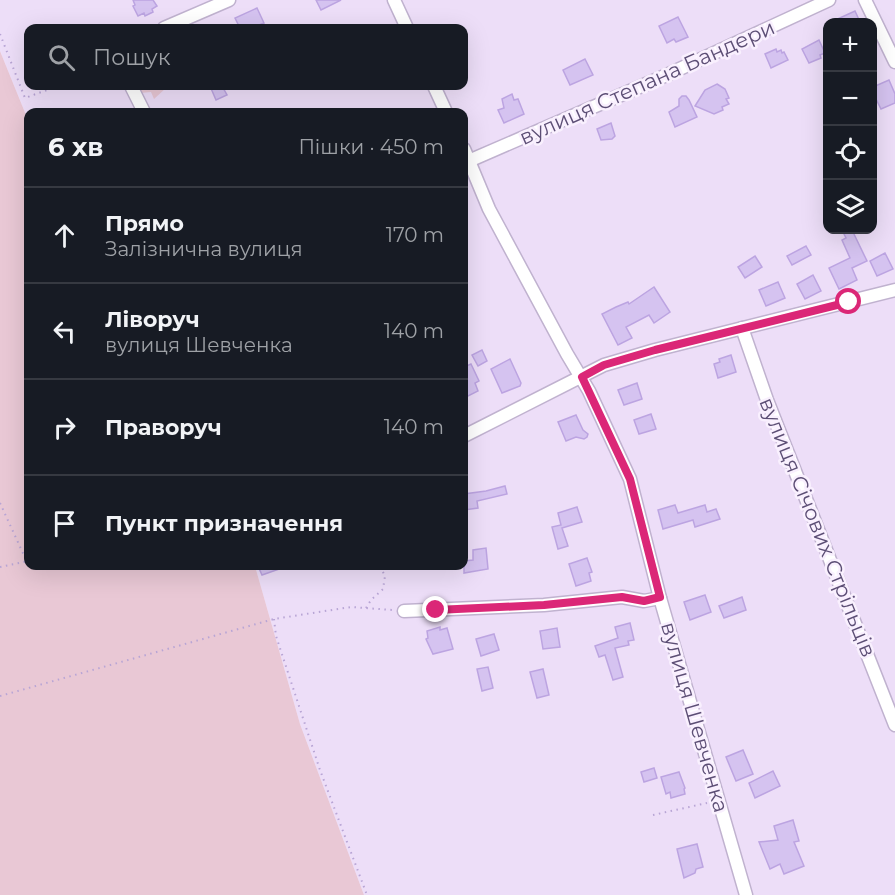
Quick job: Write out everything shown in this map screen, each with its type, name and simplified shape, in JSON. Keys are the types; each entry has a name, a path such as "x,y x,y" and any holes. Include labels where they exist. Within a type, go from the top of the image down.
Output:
{"street":[{"path":"173,24 229,0"},
{"path":"394,0 405,24"},
{"name":"вулиця Степана Бандери","path":"468,156 660,78 829,0"},
{"path":"865,0 895,62"},
{"path":"133,90 142,108"},
{"path":"436,90 444,108"},
{"name":"вулиця Шевченка","path":"468,164 489,209 567,354 582,377 630,479 660,597 746,895"},
{"path":"468,434 604,365 895,290"},
{"name":"вулиця Січових Стрільців","path":"742,328 767,400 895,725"},
{"path":"404,611 544,605 622,597 644,601 660,597"}],"path":[{"path":"0,34 25,98 47,90"},
{"path":"0,502 24,553"},
{"path":"0,567 24,562"},
{"path":"366,608 383,589 384,576 382,570"},
{"path":"0,696 274,619 351,607 404,611"},
{"path":"274,619 276,636 320,770 367,895"},
{"path":"653,815 719,801"}],"shaded area":[{"path":"0,0 895,0 895,895 364,895 300,724 256,570 468,570 468,108 24,108 24,110 0,51"},
{"path":"0,51 24,110 24,570 256,570 300,724 364,895 0,895"},
{"path":"137,90 164,90 154,99 151,92 140,93"}],"building":[{"path":"133,0 153,0 157,6 152,9 153,12 145,16 144,13 138,16"},
{"path":"316,0 341,0 321,10"},
{"path":"257,8 264,23 238,24 235,18"},
{"path":"855,11 858,18 840,18"},
{"path":"678,17 688,37 676,42 674,39 667,43 659,26"},
{"path":"819,40 823,54 820,55 821,58 809,63 802,49"},
{"path":"776,49 777,52 781,50 782,53 784,52 788,60 771,68 765,54"},
{"path":"585,59 593,75 570,85 563,70"},
{"path":"889,80 895,94 895,103 881,109 877,101 877,85"},
{"path":"717,84 725,89 729,98 726,99 729,104 722,107 723,110 714,114 695,106 705,90"},
{"path":"212,90 224,90 227,95 216,100"},
{"path":"512,94 514,100 518,99 524,114 504,123 498,110 504,108 502,99"},
{"path":"686,96 689,100 697,117 675,127 669,112 679,106 679,99"},
{"path":"611,123 615,136 612,139 601,140 597,129"},
{"path":"844,234 854,234 867,261 852,268 857,280 839,289 829,268 850,258 842,240 846,238"},
{"path":"806,246 811,255 792,265 787,256"},
{"path":"885,253 893,269 877,276 870,261"},
{"path":"755,256 762,267 745,278 738,267"},
{"path":"813,275 821,291 805,299 797,284"},
{"path":"778,282 785,298 766,306 759,290"},
{"path":"654,287 670,312 654,323 649,315 626,327 632,338 618,345 602,314 628,302 629,304"},
{"path":"482,350 487,361 478,366 472,355"},
{"path":"731,355 736,372 718,378 714,364 720,362 719,359"},
{"path":"510,359 521,383 520,386 502,393 491,369"},
{"path":"471,364 479,381 475,383 478,391 468,396 468,365"},
{"path":"637,383 642,399 624,405 618,390"},
{"path":"651,414 656,429 639,434 634,420"},
{"path":"576,415 583,430 588,434 587,437 584,439 576,437 566,441 558,422"},
{"path":"505,486 507,494 477,501 478,508 468,509 468,493"},
{"path":"675,505 678,513 705,505 707,512 716,509 720,519 695,527 693,520 663,529 658,510"},
{"path":"577,507 582,522 562,528 568,546 558,549 552,527 561,525 558,513"},
{"path":"486,548 488,569 464,573 464,570 468,570 468,561 473,560 473,550"},
{"path":"587,558 592,572 589,573 591,581 576,586 569,564"},
{"path":"260,570 276,570 262,575"},
{"path":"705,595 711,612 690,620 684,602"},
{"path":"742,597 746,610 724,618 719,606"},
{"path":"630,623 634,640 628,641 629,645 615,648 623,677 613,680 605,655 599,657 595,646 618,638 615,627"},
{"path":"440,627 440,630 447,628 453,649 433,654 426,639 428,638 427,631"},
{"path":"557,628 560,647 543,649 540,631"},
{"path":"494,634 499,650 481,656 476,639"},
{"path":"488,667 493,688 482,691 477,669"},
{"path":"543,669 549,695 537,698 530,672"},
{"path":"743,750 753,774 736,781 726,757"},
{"path":"654,768 657,778 644,782 641,772"},
{"path":"773,771 780,786 755,798 749,783"},
{"path":"679,772 685,794 671,798 670,792 666,794 661,777"},
{"path":"793,820 799,841 794,842 804,866 784,874 780,864 770,869 759,842 778,840 774,826"},
{"path":"697,844 703,867 684,878 677,849"}],"route":[{"path":"436,610 544,605 622,597 644,601 660,597 630,479 582,377 604,365 655,350 849,302"}]}
